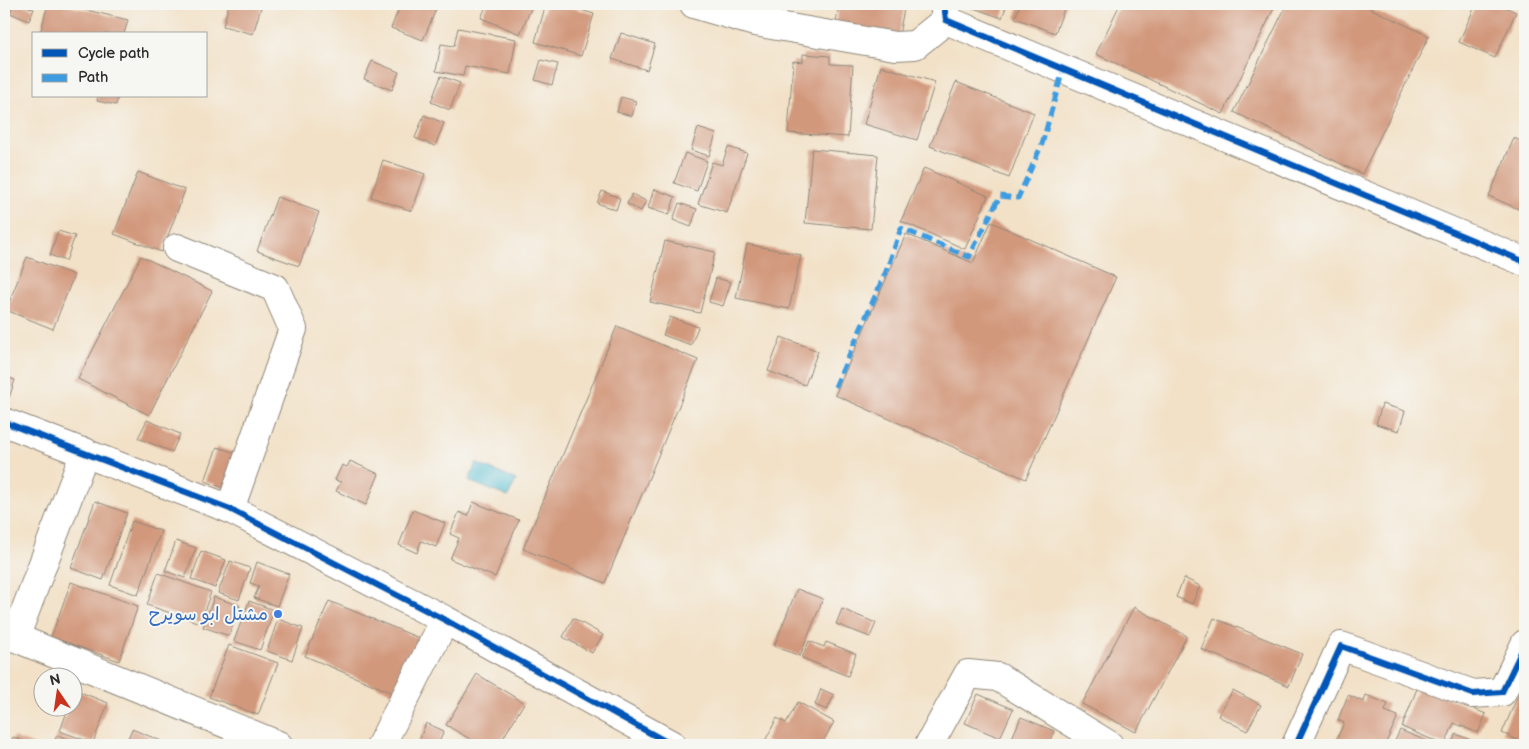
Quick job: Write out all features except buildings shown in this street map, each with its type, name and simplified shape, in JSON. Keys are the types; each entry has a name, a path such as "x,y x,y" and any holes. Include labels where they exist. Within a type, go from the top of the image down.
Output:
{"street":[{"path":"694,4 756,22 895,46 915,45 945,12 1525,262"},
{"path":"177,248 275,288 293,329 230,509"},
{"path":"4,422 230,509 444,620 672,745"},
{"path":"85,452 9,635 278,745"},
{"path":"381,745 444,620"},
{"path":"1296,745 1341,646 1473,694 1502,692 1525,644"},
{"path":"929,745 968,674 998,677 1109,745"}],"water":[{"path":"476,463 516,480 508,497 469,481"}],"marked path":[{"path":"835,387 887,269 901,228 969,257 1000,196 1018,198 1042,144 1063,70"}],"cycle path":[{"path":"944,4 946,20 1525,262"},
{"path":"4,422 230,509 445,620 672,745"},
{"path":"1296,745 1341,646 1473,694 1502,692 1525,644"}],"place":[{"name":"مشتل ابو سويرح","path":"278,614"}]}
